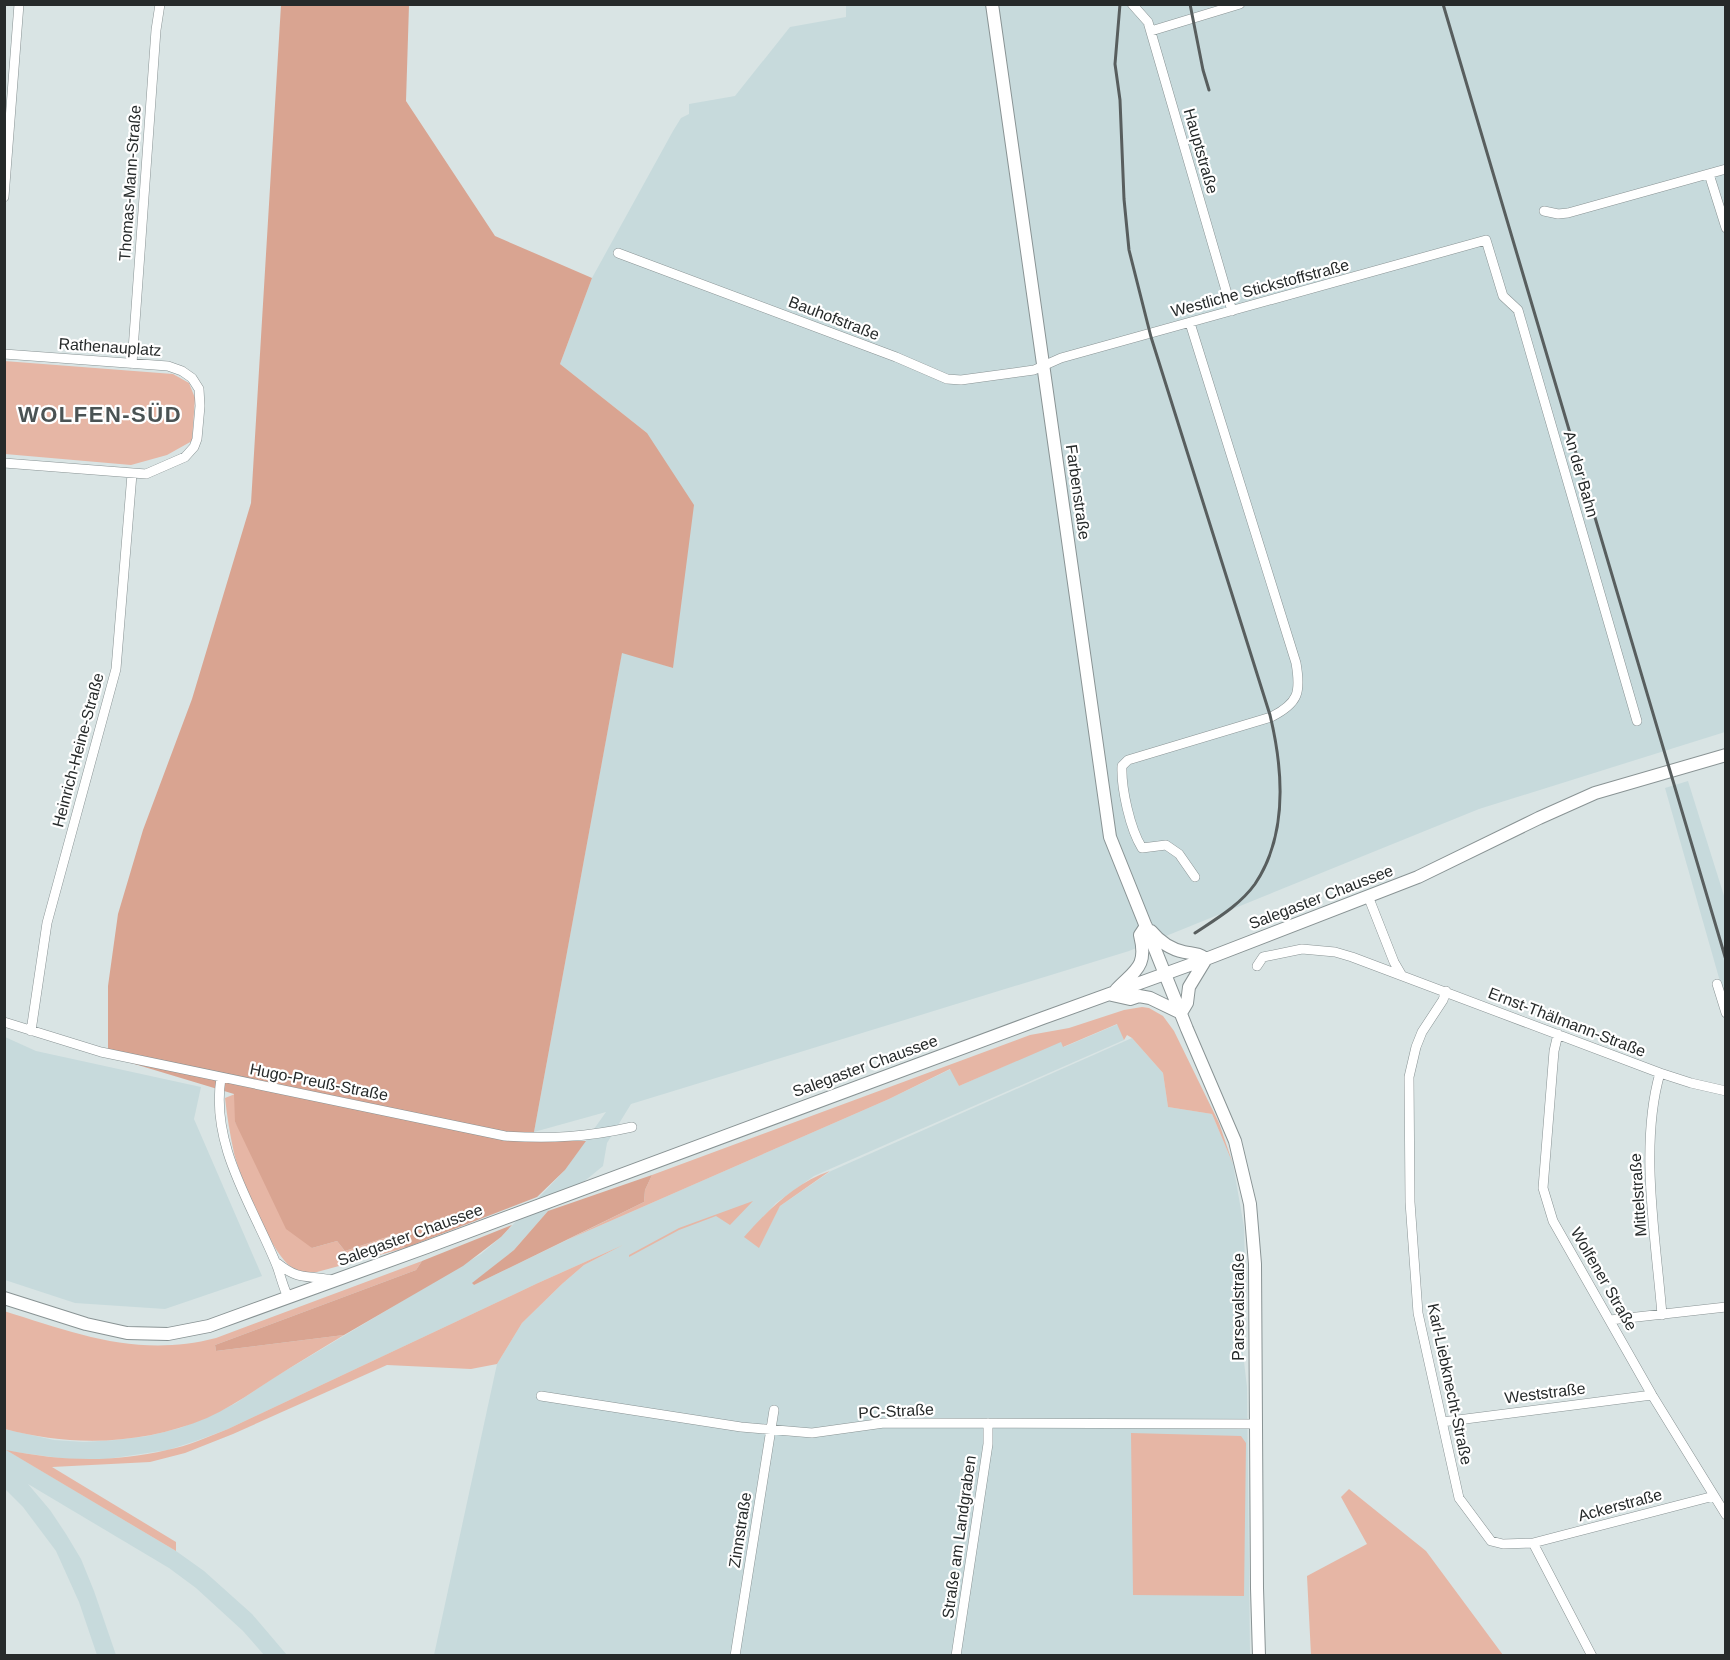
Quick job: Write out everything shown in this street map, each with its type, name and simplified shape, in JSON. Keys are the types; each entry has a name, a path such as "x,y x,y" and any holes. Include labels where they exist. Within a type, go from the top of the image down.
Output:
{"street":[{"path":"4,198 19,4"},
{"name":"Thomas-Mann-Straße","path":"132,364 155,42 160,4"},
{"name":"Farbenstraße","path":"992,4 1110,837 1166,975"},
{"name":"Hauptstraße","path":"1132,4 1148,22 1232,311"},
{"path":"1150,31 1240,4"},
{"path":"1544,211 1568,213 1725,169"},
{"path":"1709,174 1725,228"},
{"name":"Westliche Stickstoffstraße","path":"1044,367 1061,358 1486,240"},
{"name":"An der Bahn","path":"1486,240 1503,296 1518,310 1637,721"},
{"name":"Bauhofstraße","path":"618,253 896,357 947,379 978,378 1044,367"},
{"path":"1190,323 1296,663 1300,687 1288,706 1271,717 1128,760 1122,766 1121,777 1135,837 1142,848 1166,845 1179,854 1195,877"},
{"name":"Rathenauplatz","path":"4,354 168,366 183,371 192,378 199,389 200,406 197,439 194,447 185,457 146,474 4,463"},
{"name":"Heinrich-Heine-Straße","path":"31,1031 47,923 116,669 132,474"},
{"name":"Salegaster Chaussee","path":"4,1298 99,1328 134,1334 162,1334 209,1326 1043,1018 1166,975 1418,877 1584,798 1725,755"},
{"path":"1368,896 1401,974"},
{"path":"1146,926 1164,944 1186,953 1197,953 1206,959 1189,987 1187,1003 1181,1013 1150,998 1139,996 1130,999 1111,995 1139,967 1143,951 1140,935 1146,926"},
{"name":"Ernst-Thälmann-Straße","path":"1257,966 1263,957 1282,952 1318,950 1343,954 1660,1073 1725,1091"},
{"name":"Parsevalstraße","path":"1166,975 1235,1141 1250,1204 1255,1254 1259,1656"},
{"path":"1716,984 1725,1013"},
{"name":"Karl-Liebknecht-Straße","path":"1446,991 1416,1047 1407,1090 1410,1202 1418,1313 1459,1498 1491,1540 1503,1544 1533,1543"},
{"name":"Hugo-Preuß-Straße","path":"4,1022 101,1052 505,1136 546,1139 583,1136 632,1127"},
{"name":"Wolfener Straße","path":"1558,1034 1554,1051 1543,1188 1553,1221 1652,1395 1725,1515"},
{"name":"Mittelstraße","path":"1660,1073 1656,1087 1649,1153 1662,1315"},
{"path":"221,1078 218,1094 219,1110 228,1153 239,1186 275,1261 288,1297"},
{"path":"275,1261 302,1278 317,1277 332,1280"},
{"path":"1611,1320 1725,1306"},
{"name":"Weststraße","path":"1442,1422 1652,1395"},
{"name":"PC-Straße","path":"541,1396 771,1431 812,1433 884,1423 1256,1424"},
{"name":"Zinnstraße","path":"735,1656 774,1410"},
{"name":"Straße am Landgraben","path":"956,1656 988,1444 988,1423"},
{"name":"Ackerstraße","path":"1533,1543 1714,1496"},
{"path":"1533,1543 1592,1656"}],"shaded area":[{"path":"281,5 409,5 406,101 495,236 592,278 560,364 647,433 694,505 673,668 622,653 534,1132 536,1140 586,1141 565,1170 537,1197 405,1248 396,1234 345,1251 337,1241 312,1248 286,1229 235,1122 234,1094 108,1056 108,986 118,914 143,830 192,699 251,503"},
{"path":"846,5 1725,5 1725,732 1479,809 1129,951 631,1104 607,1143 603,1166 548,1211 514,1250 473,1283 474,1285 567,1240 889,1099 951,1069 959,1086 1061,1041 1064,1047 1118,1024 1124,1040 814,1176 776,1203 745,1237 759,1247 780,1206 831,1171 1132,1038 1163,1073 1168,1107 1212,1114 1233,1164 1244,1227 1246,1306 1242,1345 1247,1387 1250,1655 434,1655 497,1364 522,1323 562,1284 584,1265 623,1245 228,1429 196,1441 168,1450 107,1459 74,1460 8,1451 176,1551 204,1571 252,1614 287,1655 264,1655 243,1631 196,1588 169,1568 28,1484 66,1534 81,1559 94,1591 116,1655 97,1655 79,1602 56,1551 23,1507 5,1489 4,1429 54,1440 84,1442 116,1440 148,1436 180,1428 236,1403 275,1377 481,1254 501,1237 565,1170 606,1112 534,1132 622,652 673,668 647,433 560,364 592,278 673,131 681,118 689,114 689,104 735,96 790,27 846,17"},
{"path":"4,361 173,374 189,383 195,398 192,441 167,455 131,465 5,454"},
{"path":"1688,781 1725,899 1725,999 1665,788"},
{"path":"1149,1008 1163,1016 1174,1031 1219,1123 1233,1164 1212,1114 1168,1107 1163,1073 1132,1038 1127,1035 1124,1040 1117,1024 1063,1047 1061,1042 959,1086 950,1069 889,1099 567,1240 644,1202 645,1190 652,1175 1030,1035 1069,1028 1124,1010"},
{"path":"5,1037 36,1051 201,1087 194,1119 262,1276 165,1309 75,1303 5,1280"},
{"path":"235,1094 235,1122 312,1248 337,1241 345,1251 396,1234 405,1248 317,1272 302,1272 290,1266 282,1258 266,1231 237,1164 225,1098"},
{"path":"830,1171 780,1206 759,1248 744,1237 783,1198 805,1182"},
{"path":"652,1175 645,1190 644,1202 474,1285 472,1283 514,1250 548,1211"},
{"path":"753,1201 730,1225 716,1216 679,1230 629,1257 679,1228"},
{"path":"512,1225 501,1237 463,1266 344,1335 216,1351 215,1345 416,1270 422,1261"},
{"path":"623,1245 584,1265 562,1284 522,1323 497,1364 471,1369 387,1365 185,1453 150,1462 52,1467 176,1542 176,1551 6,1450 67,1458 106,1459 147,1454 190,1444 228,1429"},
{"path":"422,1261 416,1270 215,1345 216,1351 344,1335 207,1418 157,1434 107,1440 56,1439 5,1429 4,1311 108,1341 134,1344 188,1344 216,1338"},
{"path":"1131,1433 1241,1436 1246,1443 1244,1596 1133,1595"},
{"path":"1349,1489 1426,1551 1503,1655 1311,1655 1307,1576 1367,1544 1341,1497"}],"railway":[{"path":"1120,4 1115,64 1120,100 1124,199 1129,250 1151,337 1270,715 1280,779 1278,823 1266,865 1255,884 1242,899 1195,933"},
{"path":"1190,4 1209,90"},
{"path":"1443,4 1726,960"}],"district":[{"name":"WOLFEN-SÜD","path":"100,414"}]}
